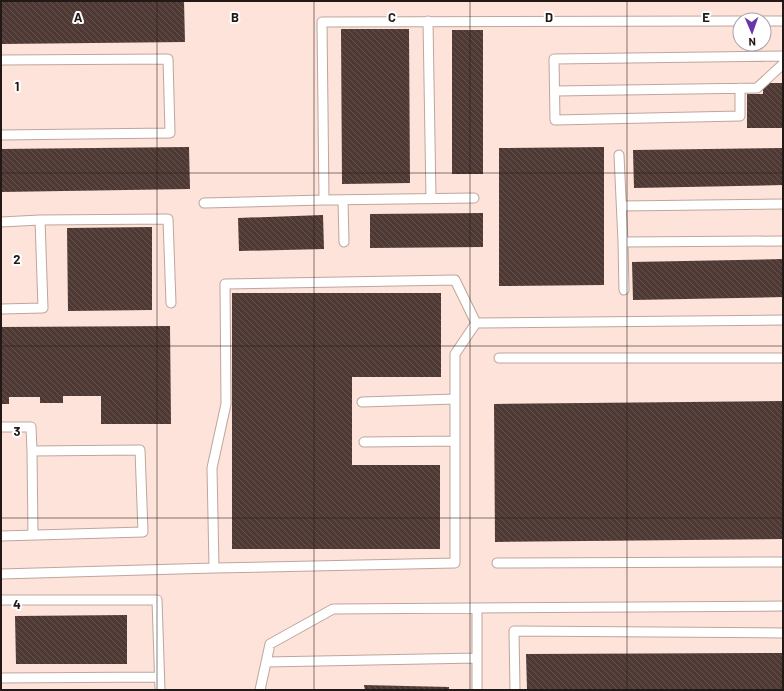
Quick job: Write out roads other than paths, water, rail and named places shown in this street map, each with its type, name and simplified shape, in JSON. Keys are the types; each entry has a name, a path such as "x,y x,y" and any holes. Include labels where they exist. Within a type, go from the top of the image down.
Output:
{"lane":[{"path":"428,21 431,199"},
{"path":"324,200 322,22 732,21"},
{"path":"772,21 783,21"},
{"path":"740,88 740,116 555,120 554,58 783,56"},
{"path":"1,60 168,59 170,133 1,135"},
{"path":"555,91 757,88 783,64"},
{"path":"620,155 624,290"},
{"path":"204,203 474,198"},
{"path":"343,200 344,242"},
{"path":"622,206 783,204"},
{"path":"1,222 40,220 168,219 172,303"},
{"path":"1,309 43,308 40,220"},
{"path":"623,242 783,241"},
{"path":"214,568 212,468 226,404 225,284 455,280 476,324"},
{"path":"476,324 783,320"},
{"path":"1,574 455,563 455,354 476,324"},
{"path":"499,358 783,358"},
{"path":"362,402 455,399"},
{"path":"1,427 32,427 33,535"},
{"path":"364,442 455,441"},
{"path":"1,536 143,532 140,450 32,451"},
{"path":"498,562 783,562"},
{"path":"1,600 157,600 160,690"},
{"path":"260,690 270,644 333,609 783,606"},
{"path":"477,608 477,690"},
{"path":"515,690 514,631 783,633"},
{"path":"266,662 477,658"},
{"path":"1,678 159,677"}]}
